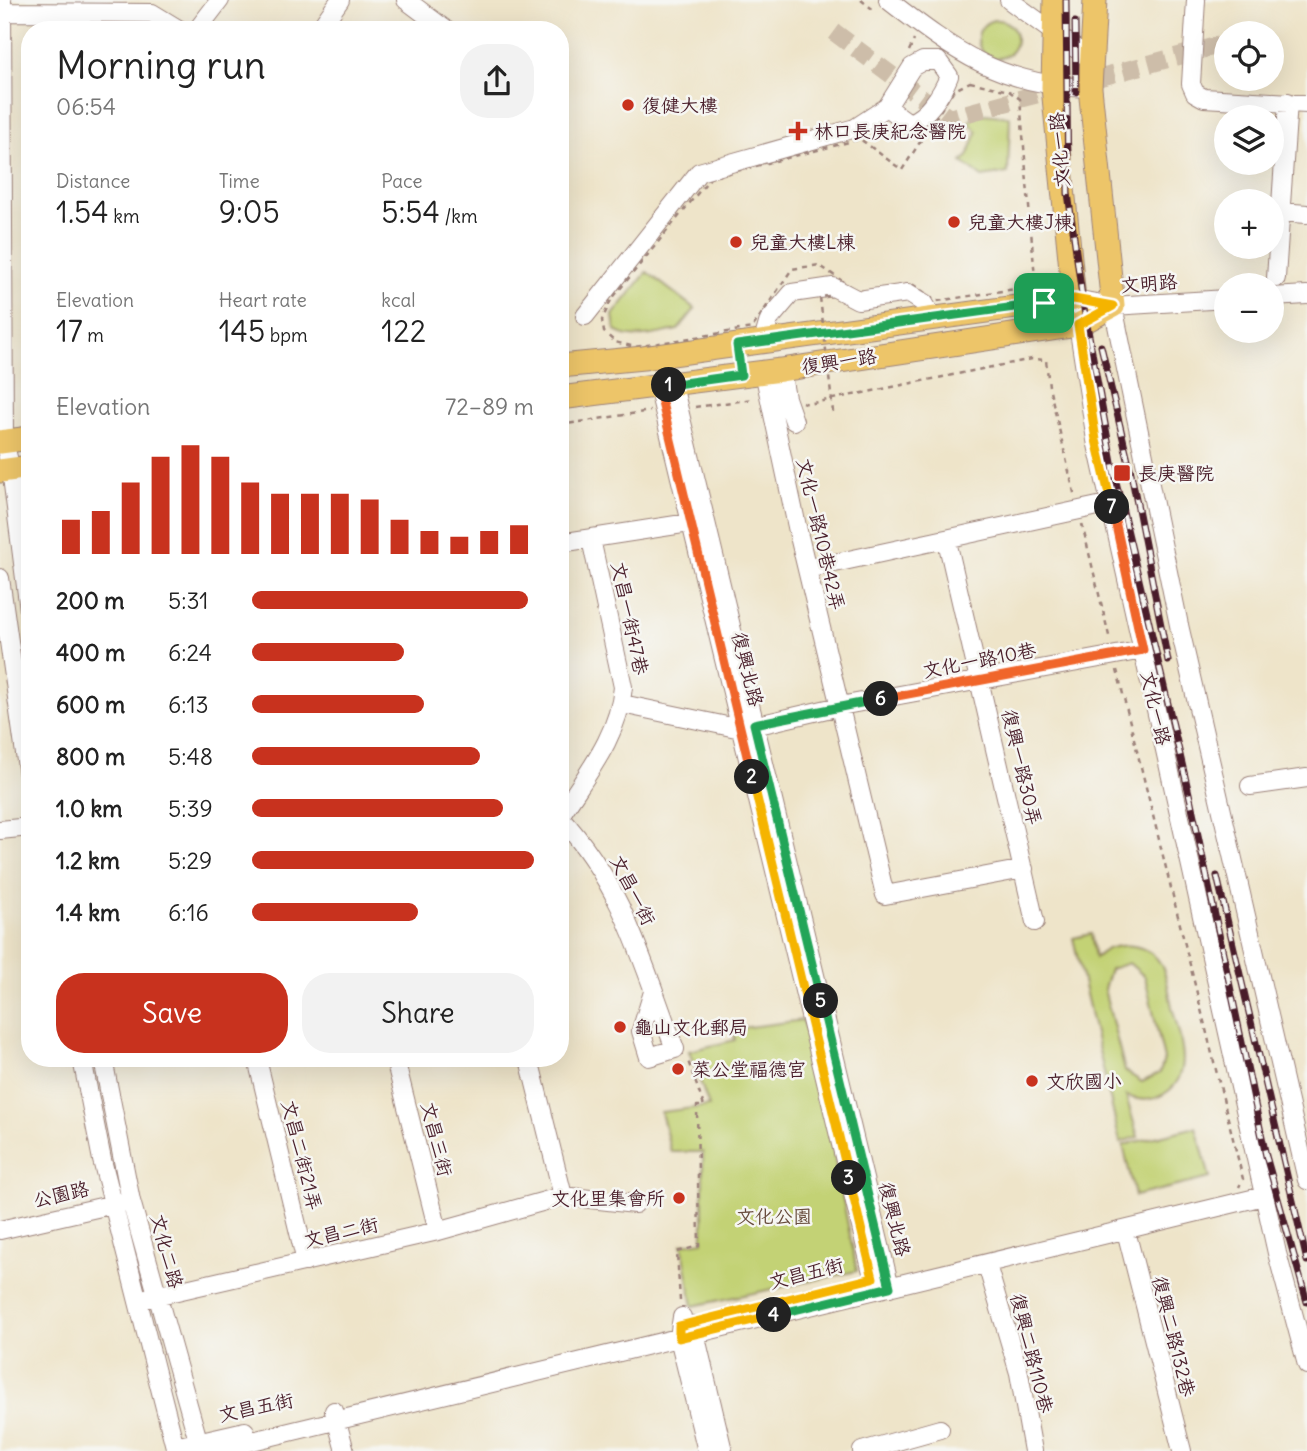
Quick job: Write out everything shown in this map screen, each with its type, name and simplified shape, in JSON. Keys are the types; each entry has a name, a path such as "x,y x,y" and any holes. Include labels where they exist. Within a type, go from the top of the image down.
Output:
{"main road":[{"name":"文化一路","path":"1055,0 1053,87 1074,299"},
{"name":"文化一路","path":"1095,0 1090,88 1113,306"},
{"name":"復興一路","path":"569,365 737,345 1074,299"},
{"name":"復興一路","path":"570,397 773,371 1078,325 1113,306"},
{"path":"596,362 616,392"},
{"path":"2,442 21,439"}],"street":[{"path":"204,21 220,0"},
{"path":"325,21 340,0"},
{"path":"406,0 434,21"},
{"path":"1009,0 1090,59"},
{"path":"1196,0 1191,84 1195,93 1204,97 1307,104"},
{"path":"21,534 14,469 2,442 1,8 152,13 165,21"},
{"path":"886,8 943,54 1053,87 1090,88"},
{"path":"887,107 909,123 919,120 943,89 948,76 943,54"},
{"path":"585,316 699,172 855,128 887,107 912,66 943,54"},
{"path":"1282,189 1288,102"},
{"path":"1284,212 1307,214"},
{"path":"763,341 769,320 792,293 834,287 859,300 908,293 925,303 933,318"},
{"path":"1284,296 1307,295"},
{"name":"文明路","path":"1074,299 1113,306 1214,300"},
{"name":"文化一路","path":"1074,299 1096,440 1264,1196 1307,1365"},
{"name":"文化一路","path":"1113,306 1182,639 1307,1180"},
{"path":"737,345 741,375"},
{"path":"773,371 794,421"},
{"name":"文化一路10巷42弄","path":"773,371 768,398 885,895 1024,869"},
{"name":"復興北路","path":"665,385 834,1085 879,1285"},
{"path":"807,569 947,541 1112,503"},
{"path":"569,542 698,522"},
{"name":"文昌一街47巷","path":"569,802 614,730 622,704 623,687 591,539"},
{"name":"復興一路30弄","path":"947,541 1035,922"},
{"path":"0,578 21,726"},
{"name":"文化一路10巷","path":"747,727 840,706 1143,650"},
{"path":"622,704 747,727"},
{"path":"1250,786 1307,778"},
{"path":"0,830 21,828"},
{"name":"文昌一街","path":"569,828 606,876 626,915 675,1049"},
{"path":"653,992 641,1031 649,1057 675,1049"},
{"name":"文化二路","path":"84,1067 122,1202 157,1295 203,1448"},
{"name":"文化二路","path":"104,1067 138,1300 176,1449"},
{"name":"文昌二街21弄","path":"259,1067 306,1262"},
{"name":"文昌三街","path":"397,1067 438,1231"},
{"path":"531,1067 558,1198 635,1204"},
{"name":"文昌五街","path":"176,1449 203,1448 685,1328 879,1285 987,1265 1264,1196"},
{"name":"文昌二街","path":"138,1300 438,1231 558,1198"},
{"name":"公園路","path":"0,1230 122,1202"},
{"name":"復興二路132巷","path":"1126,1231 1182,1451"},
{"name":"復興二路110巷","path":"987,1265 1019,1373 1033,1451"},
{"path":"685,1328 707,1451"},
{"path":"685,1328 723,1451"},
{"path":"335,1416 345,1451"},
{"path":"862,1451 940,1429"}],"path":[{"path":"861,0 886,8"},
{"path":"905,33 916,41 908,52"},
{"path":"971,82 1009,91 1020,99 1035,278 1022,288 937,301 912,284 861,294 819,265 792,269 752,328 635,347 615,342 604,332 602,320 611,300 710,178 860,139 902,170 953,91 971,82"},
{"path":"829,296 820,297 833,412"},
{"path":"786,398 808,404 1032,359 1046,360 1049,386 1113,655 1243,1179 1236,1193"},
{"path":"569,424 768,398"},
{"path":"675,1049 686,1052 704,1106 697,1106 699,1246 677,1252 685,1328"}],"green space":[{"path":"997,20 1010,26 1016,39 1010,52 997,58 984,52 978,39 984,26"},
{"path":"976,113 1010,117 1008,173 982,177 962,162 968,156 977,132 969,122"},
{"path":"647,272 695,309 678,330 637,337 622,334 615,330 613,315"},
{"path":"1091,934 1095,958 1118,946 1144,949 1158,960 1166,976 1181,1041 1183,1064 1176,1084 1157,1098 1147,1100 1126,1096 1138,1137 1120,1142 1073,938","holes":["1129,963 1145,977 1164,1059 1160,1073 1142,1082 1125,1071 1104,989 1110,969"]},
{"name":"文化公園","path":"803,1020 824,1103 857,1271 693,1306 682,1244 703,1241 703,1152 671,1152 661,1112 709,1106 689,1051 735,1040 733,1029"},
{"path":"1196,1127 1210,1178 1135,1196 1123,1145"}],"tunnel":[{"path":"834,32 949,118 1214,47"}],"railway":[{"path":"1066,0 1068,193 1083,303 1114,473 1191,802 1266,1156 1307,1302"},
{"path":"1075,22 1076,92"},
{"path":"1101,346 1130,468 1168,661"},
{"path":"1217,876 1307,1261"}],"place":[{"name":"復健大樓","path":"628,105"},
{"name":"林口長庚紀念醫院","path":"798,131"},
{"name":"兒童大樓J棟","path":"954,222"},
{"name":"兒童大樓L棟","path":"736,242"},
{"name":"長庚醫院","path":"1122,473"},
{"name":"龜山文化郵局","path":"620,1027"},
{"name":"菜公堂福德宮","path":"678,1069"},
{"name":"文欣國小","path":"1032,1081"},
{"name":"文化里集會所","path":"679,1198"}],"route":[{"path":"1074,299 1113,306 1078,325 1096,440 1143,650 754,724 890,1287 679,1338 679,1326 873,1278 658,386 741,375 737,345 1044,303 1074,299"}]}
